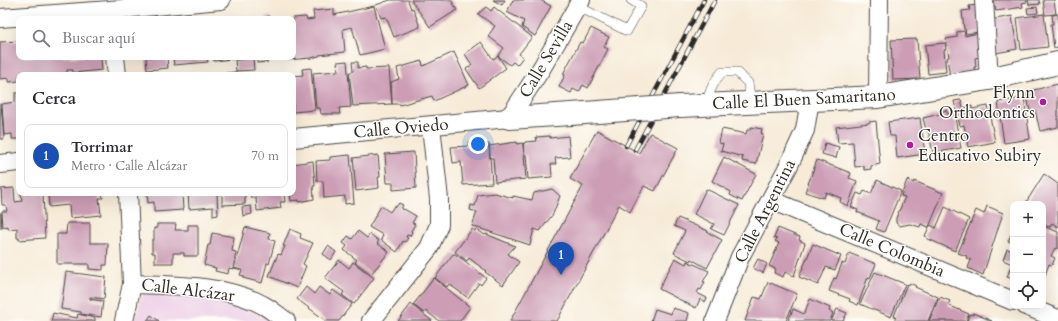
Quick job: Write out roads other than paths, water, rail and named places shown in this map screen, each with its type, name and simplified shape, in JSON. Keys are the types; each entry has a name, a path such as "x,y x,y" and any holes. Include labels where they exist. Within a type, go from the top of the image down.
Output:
{"street":[{"path":"73,16 110,15 221,0"},
{"path":"878,98 879,0"},
{"path":"984,0 989,79"},
{"name":"Calle Sevilla","path":"509,118 541,69 579,3"},
{"path":"0,18 16,18"},
{"path":"115,60 117,72"},
{"name":"Calle El Buen Samaritano","path":"509,118 706,104 878,98 989,79 1058,63"},
{"name":"Calle Argentina","path":"715,321 740,257 789,165 805,130 810,100"},
{"name":"Calle Oviedo","path":"296,138 509,118"},
{"path":"371,321 429,248 439,225 439,199 431,126"},
{"path":"0,164 16,162"},
{"path":"124,321 132,284 128,196"},
{"name":"Calle Colombia","path":"771,200 1010,300"},
{"name":"Calle Alcázar","path":"132,284 164,284 234,293 264,305 286,321"},
{"path":"1033,309 1058,319"}],"lane":[{"path":"579,3 627,32 641,6 631,0"},
{"path":"706,104 710,88 722,72 737,72 748,83 751,102"}],"railway":[{"path":"626,146 704,0"},
{"path":"635,150 715,0"}],"place":[{"name":"Flynn Orthodontics","path":"1043,102"},
{"name":"Centro Educativo Subiry","path":"910,145"},
{"name":"Torrimar","path":"561,275"}]}
